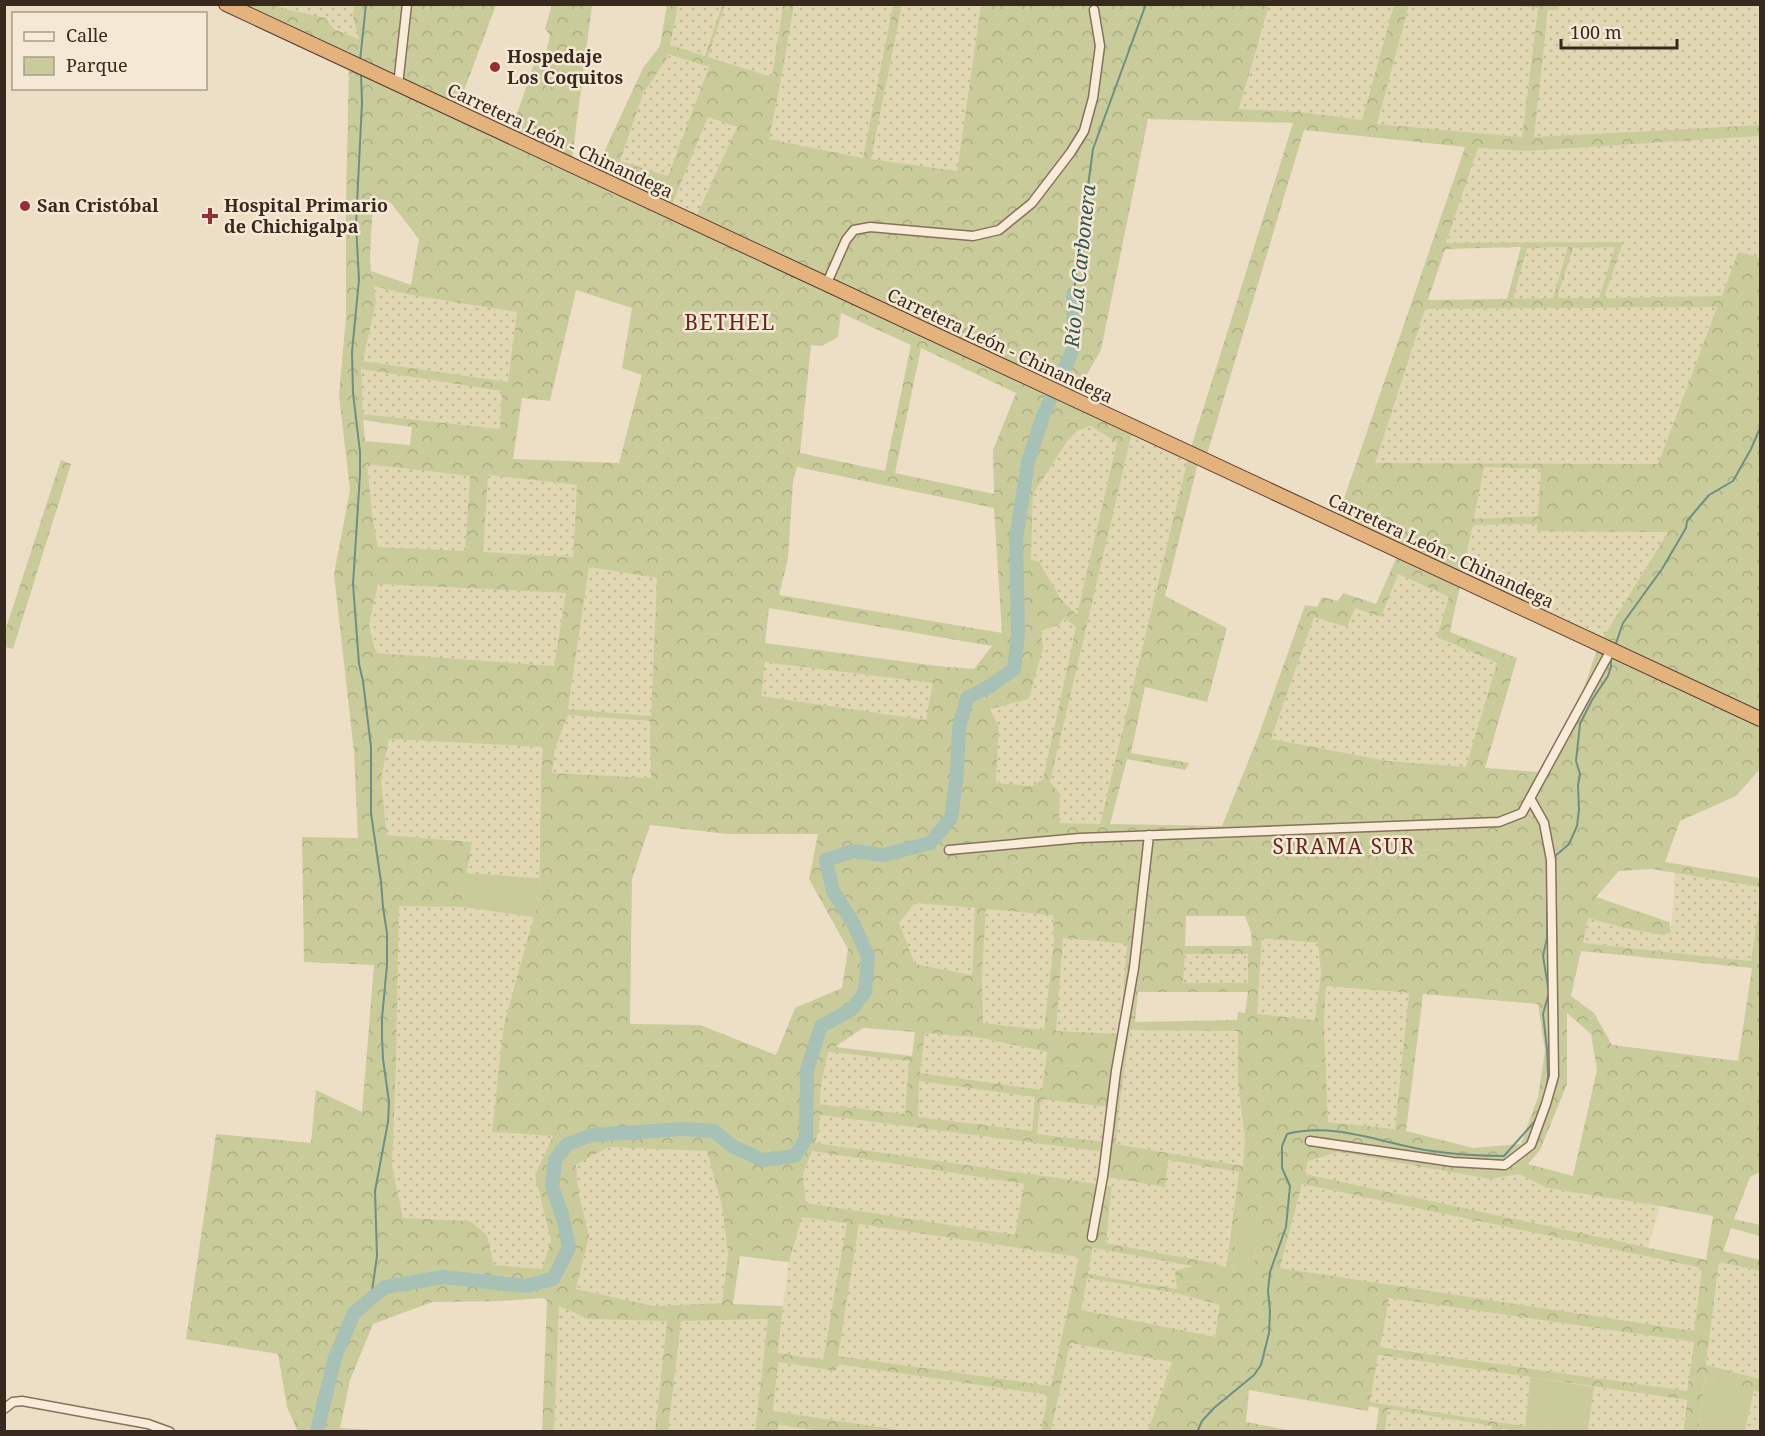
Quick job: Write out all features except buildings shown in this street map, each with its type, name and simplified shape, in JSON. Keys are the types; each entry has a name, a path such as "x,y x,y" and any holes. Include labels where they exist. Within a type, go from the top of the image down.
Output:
{"highway":[{"name":"Carretera León - Chinandega","path":"226,4 1761,719"}],"street":[{"path":"398,85 407,4"},
{"path":"826,285 846,240 854,230 870,227 973,236 999,230 1032,202 1071,152 1084,131 1093,98 1100,46 1094,10"},
{"path":"949,850 1080,837 1499,822 1522,813 1614,651"},
{"path":"1311,1141 1453,1162 1505,1165 1531,1145 1554,1076 1551,860 1545,823 1530,798"},
{"path":"1092,1237 1103,1176 1116,1071 1134,968 1149,835"},
{"path":"4,1409 13,1402 21,1401 148,1424 170,1431"}],"shaded area":[{"path":"1511,4 1538,8 1522,137 1377,124 1409,5"},
{"path":"1559,4 1760,5 1760,125 1533,137 1549,9 1557,10"},
{"path":"275,5 354,5 353,18 360,39"},
{"path":"678,5 722,5 705,56 669,45"},
{"path":"725,5 783,5 772,77 708,57"},
{"path":"794,5 893,5 864,158 769,139"},
{"path":"902,5 981,5 957,171 871,159"},
{"path":"1269,5 1394,5 1362,120 1301,112 1239,109"},
{"path":"668,54 709,67 668,177 619,161 643,94"},
{"path":"708,117 737,127 693,223 669,212"},
{"path":"1760,136 1760,257 1738,252 1722,296 1603,298 1622,242 1446,244 1478,148 1527,151"},
{"path":"1569,247 1553,298 1512,299 1527,248"},
{"path":"1616,247 1599,298 1556,298 1573,248"},
{"path":"374,286 411,295 517,312 508,382 363,361 376,302"},
{"path":"1717,307 1658,464 1374,463 1425,309"},
{"path":"361,369 503,391 500,429 363,414"},
{"path":"1090,426 1117,441 1078,616 1061,599 1039,562 1031,559 1033,494 1066,443 1077,431"},
{"path":"1133,428 1189,454 1100,824 1059,823 1060,794 1050,782"},
{"path":"367,463 470,476 465,552 378,547"},
{"path":"1484,467 1541,469 1538,516 1474,519"},
{"path":"488,475 577,485 573,557 482,552"},
{"path":"1537,524 1537,531 1669,531 1599,644 1462,581 1473,525"},
{"path":"589,567 657,578 651,716 568,709"},
{"path":"1398,574 1449,597 1437,637 1497,663 1466,767 1388,761 1271,739 1314,617 1347,626 1355,607 1381,617"},
{"path":"378,584 566,593 554,667 376,653 369,625"},
{"path":"1063,618 1076,627 1043,779 1032,786 996,783 999,727 990,709 1029,698 1041,631 1059,625"},
{"path":"765,661 934,683 926,721 760,696"},
{"path":"567,715 651,721 651,778 552,773 555,747"},
{"path":"389,739 544,747 541,773 539,878 466,873 471,842 387,835 381,780"},
{"path":"1675,873 1760,887 1752,961 1582,943 1588,918 1663,935 1671,932"},
{"path":"915,903 975,908 972,975 915,964 899,923"},
{"path":"399,905 461,907 534,917 504,1024 493,1132 554,1136 535,1175 551,1241 543,1269 494,1265 487,1235 470,1221 403,1218 392,1166"},
{"path":"986,909 1053,914 1054,941 1044,1030 982,1023"},
{"path":"1063,938 1127,944 1121,1034 1055,1032"},
{"path":"1262,938 1318,943 1321,973 1316,1020 1257,1014"},
{"path":"1185,954 1248,954 1248,983 1183,983"},
{"path":"1326,986 1409,993 1396,1129 1328,1122 1324,1021"},
{"path":"1130,1030 1238,1030 1238,1082 1245,1139 1243,1166 1116,1144"},
{"path":"925,1033 982,1038 1047,1052 1042,1091 920,1073"},
{"path":"828,1052 909,1061 905,1115 820,1104 821,1085"},
{"path":"919,1081 1036,1097 1032,1132 917,1117"},
{"path":"1041,1098 1110,1107 1107,1142 1037,1134"},
{"path":"819,1115 1106,1152 1165,1187 1168,1160 1239,1172 1225,1268 1208,1262 1106,1243 1112,1186 814,1143 818,1134"},
{"path":"608,1147 707,1151 722,1206 728,1254 722,1303 654,1306 576,1289 589,1236 579,1195 576,1165"},
{"path":"811,1151 1025,1184 1015,1236 806,1203 803,1173"},
{"path":"1339,1152 1490,1179 1519,1174 1547,1188 1660,1206 1648,1248 1305,1174 1308,1161"},
{"path":"1302,1184 1702,1268 1694,1331 1280,1268"},
{"path":"802,1217 848,1223 823,1360 778,1354 789,1262"},
{"path":"859,1223 1079,1257 1051,1386 838,1356"},
{"path":"1092,1248 1195,1266 1178,1289 1087,1274"},
{"path":"1719,1262 1760,1271 1760,1379 1706,1366"},
{"path":"1087,1278 1180,1294 1221,1305 1214,1338 1081,1310"},
{"path":"1388,1298 1694,1342 1687,1392 1380,1346"},
{"path":"559,1306 589,1319 667,1320 655,1431 554,1432"},
{"path":"768,1318 755,1431 668,1432 680,1321"},
{"path":"1070,1343 1173,1362 1148,1431 1051,1432"},
{"path":"1378,1355 1530,1377 1525,1427 1370,1402"},
{"path":"777,1362 835,1371 837,1364 1049,1395 1041,1431 906,1431 773,1411"},
{"path":"1594,1387 1686,1400 1682,1431 1588,1431"},
{"path":"1754,1390 1760,1392 1760,1431 1745,1432"},
{"path":"1388,1409 1492,1426 1492,1431 1385,1432"},
{"path":"779,1424 820,1431 778,1432"}],"green space":[{"path":"667,4 678,5 670,45 705,56 722,5 725,5 708,57 772,77 783,5 794,5 769,139 863,158 893,5 902,5 871,159 957,171 981,5 1269,5 1239,109 1301,112 1362,120 1394,5 1409,5 1377,124 1522,137 1538,8 1511,5 1559,5 1558,10 1548,10 1534,137 1760,125 1760,136 1527,151 1478,148 1446,243 1623,242 1604,298 1722,296 1738,252 1760,257 1760,769 1736,796 1680,821 1665,862 1760,878 1760,887 1652,869 1619,871 1596,897 1669,922 1671,932 1663,935 1588,918 1583,943 1751,961 1760,901 1758,1049 1760,1050 1760,1172 1750,1177 1734,1219 1760,1225 1760,1236 1731,1228 1723,1251 1760,1260 1760,1271 1719,1262 1706,1365 1760,1379 1760,1392 1705,1378 1698,1431 1683,1431 1687,1400 1378,1355 1370,1402 1554,1431 1501,1429 1501,1431 1492,1431 1492,1426 1388,1409 1385,1431 1376,1431 1379,1408 1369,1406 1368,1411 1249,1390 1246,1422 1293,1431 1148,1431 1172,1362 1070,1343 1051,1431 1041,1431 1048,1395 837,1364 836,1371 778,1362 773,1411 906,1431 820,1431 779,1425 778,1431 755,1431 768,1319 681,1321 668,1431 655,1431 667,1321 589,1319 559,1306 554,1431 542,1431 547,1301 543,1298 432,1302 373,1324 350,1380 340,1428 392,1431 298,1432 287,1407 278,1354 186,1339 216,1134 311,1143 316,1090 362,1112 374,965 304,962 302,837 358,838 354,752 334,574 350,490 339,395 346,316 349,63 226,5 275,5 325,18 334,29 359,39 353,18 354,5 496,5 456,112 509,137 536,58 545,57 550,35 545,29 552,5 592,5 571,166 593,176 643,68 660,46","holes":["668,54 709,67 668,176 620,161 643,94","708,117 737,127 693,223 669,212","1148,119 1293,123 1189,454 1100,824 1059,823 1060,794 1050,782 1133,428 1072,400 1101,350","1304,130 1465,147 1336,522 1399,552 1376,604 1343,593 1338,601 1322,597 1317,607 1305,605 1258,737 1222,826 1110,824 1127,759 1185,770 1189,763 1131,753 1145,687 1207,702 1227,628 1165,596 1199,459 1205,461","373,197 391,203 419,239 411,285 371,271","1521,247 1507,299 1428,300 1445,249","1568,247 1553,298 1513,299 1527,248","1615,247 1599,298 1557,298 1573,248","374,286 411,295 517,312 508,382 363,361 376,302","576,290 632,308 622,368 642,375 619,463 513,459 522,398 550,401","1717,307 1658,464 1375,463 1425,309","841,313 911,345 885,471 800,453 811,345 822,346 838,337","921,348 1016,393 993,450 994,494 895,473","361,369 502,391 500,429 363,414","363,420 412,427 410,445 365,441","1090,426 1117,442 1077,615 1061,599 1039,562 1031,559 1033,494 1066,443 1077,431","367,464 470,476 465,551 378,547","797,467 994,508 1002,633 779,595 788,559 793,481","1484,467 1541,469 1538,516 1474,519","488,475 577,485 573,557 483,552","1537,524 1537,531 1668,532 1599,644 1575,714 1538,772 1485,768 1517,658 1450,632 1473,525","589,567 657,578 651,716 568,709","1398,574 1449,597 1437,637 1497,663 1466,767 1388,761 1271,739 1314,617 1347,627 1355,608 1381,617","378,584 566,593 554,666 376,653 369,625","769,608 992,646 974,669 765,643","1064,618 1076,627 1043,779 1032,786 996,783 999,727 990,709 1029,699 1043,647 1041,631 1059,625","765,662 933,683 926,720 761,696","568,715 650,721 651,778 552,773 555,748","389,739 543,747 539,898 504,1024 492,1132 553,1136 535,1175 551,1241 542,1269 494,1265 487,1235 470,1221 403,1218 392,1166 399,906 461,907 472,842 387,835 381,780","650,825 727,834 818,834 809,879 848,949 842,988 795,1008 776,1055 700,1025 630,1024 632,879","915,903 975,908 972,975 915,964 899,923","986,909 1053,915 1054,941 1044,1030 983,1023 982,977","1186,916 1245,916 1251,932 1252,946 1185,946","1063,938 1127,944 1120,1034 1056,1031","1262,938 1318,943 1321,973 1315,1020 1257,1014","1581,951 1752,968 1738,1061 1612,1045 1594,1013 1571,996","1185,954 1248,954 1248,983 1183,983","1326,986 1409,993 1395,1129 1328,1122 1324,1021","1138,992 1248,992 1245,1013 1238,1012 1237,1020 1135,1022","1423,994 1538,1004 1545,1051 1538,1097 1521,1144 1473,1148 1406,1131","1567,1013 1591,1034 1597,1070 1573,1176 1528,1164 1540,1150 1567,1084","863,1028 915,1032 912,1056 835,1047","1130,1030 1238,1031 1238,1082 1245,1139 1243,1166 1116,1144","925,1033 982,1038 1047,1052 1042,1090 920,1073","828,1052 909,1061 905,1114 820,1104 821,1085","919,1081 1035,1097 1032,1131 918,1117","1041,1099 1109,1107 1106,1142 1037,1134","820,1115 1105,1152 1103,1176 1165,1187 1168,1160 1239,1172 1226,1267 1106,1243 1112,1186 815,1143","608,1147 707,1151 722,1206 728,1254 722,1303 654,1306 576,1289 589,1236 579,1195 576,1165","812,1151 1024,1184 1015,1235 806,1203 803,1173","1339,1152 1490,1179 1519,1174 1547,1188 1713,1216 1706,1260 1305,1174 1308,1161","1302,1184 1702,1268 1694,1331 1280,1268","1239,1209 1259,1232 1254,1262 1241,1273 1233,1270","802,1217 847,1223 823,1360 778,1353 783,1306 733,1304 740,1256 789,1262","859,1224 1079,1257 1051,1386 838,1356","1092,1248 1193,1266 1175,1271 1177,1289 1088,1274","1087,1278 1180,1294 1220,1305 1215,1337 1081,1310","1389,1298 1694,1342 1687,1391 1380,1347"]},
{"path":"61,460 71,464 13,649 5,647 5,631"},
{"path":"466,873 539,878 539,898 534,917 461,907"},
{"path":"1239,1208 1259,1232 1254,1262 1241,1273 1233,1270"},
{"path":"1530,1377 1594,1387 1588,1431 1554,1431 1525,1427"},
{"path":"1705,1378 1754,1390 1745,1431 1698,1432"}],"waterway":[{"path":"360,61 366,4"},
{"name":"Río La Carbonera","path":"1073,297 1093,149 1146,4"},
{"path":"361,73 362,103 356,224 359,280 352,352 360,474 353,584 359,664 371,747 371,813 387,933 382,1037 389,1102 388,1122 375,1191 377,1256 371,1298"},
{"name":"Río La Carbonera","path":"317,1432 335,1357 354,1313 385,1287 444,1277 525,1286 553,1279 569,1248 563,1218 552,1186 555,1160 567,1144 593,1135 684,1129 714,1131 732,1146 762,1160 795,1156 806,1138 807,1070 821,1026 851,1010 865,992 868,956 852,921 833,891 826,860 853,851 884,855 930,843 951,818 957,774 959,728 967,698 990,686 1014,669 1018,634 1016,539 1028,462 1043,416 1074,347 1073,297"},
{"path":"1615,646 1623,623 1662,569 1686,528 1687,521 1709,495 1733,481 1760,428"},
{"path":"1553,858 1569,844 1577,826 1580,774 1576,761 1580,724 1608,676 1611,657"},
{"path":"1546,1092 1547,1049 1543,1014 1549,993 1543,956 1547,938 1547,899"},
{"path":"1197,1432 1202,1421 1214,1408 1254,1375 1261,1365 1269,1333 1270,1272 1286,1227 1290,1186 1282,1168 1282,1146 1287,1134 1321,1130 1356,1134 1425,1150 1504,1156 1536,1120"}],"place":[{"name":"Hospedaje Los Coquitos","path":"495,67"},
{"name":"San Cristóbal","path":"25,206"},
{"name":"Hospital Primario de Chichigalpa","path":"210,216"}],"district":[{"name":"BETHEL","path":"730,323"},
{"name":"SIRAMA SUR","path":"1344,847"}]}
